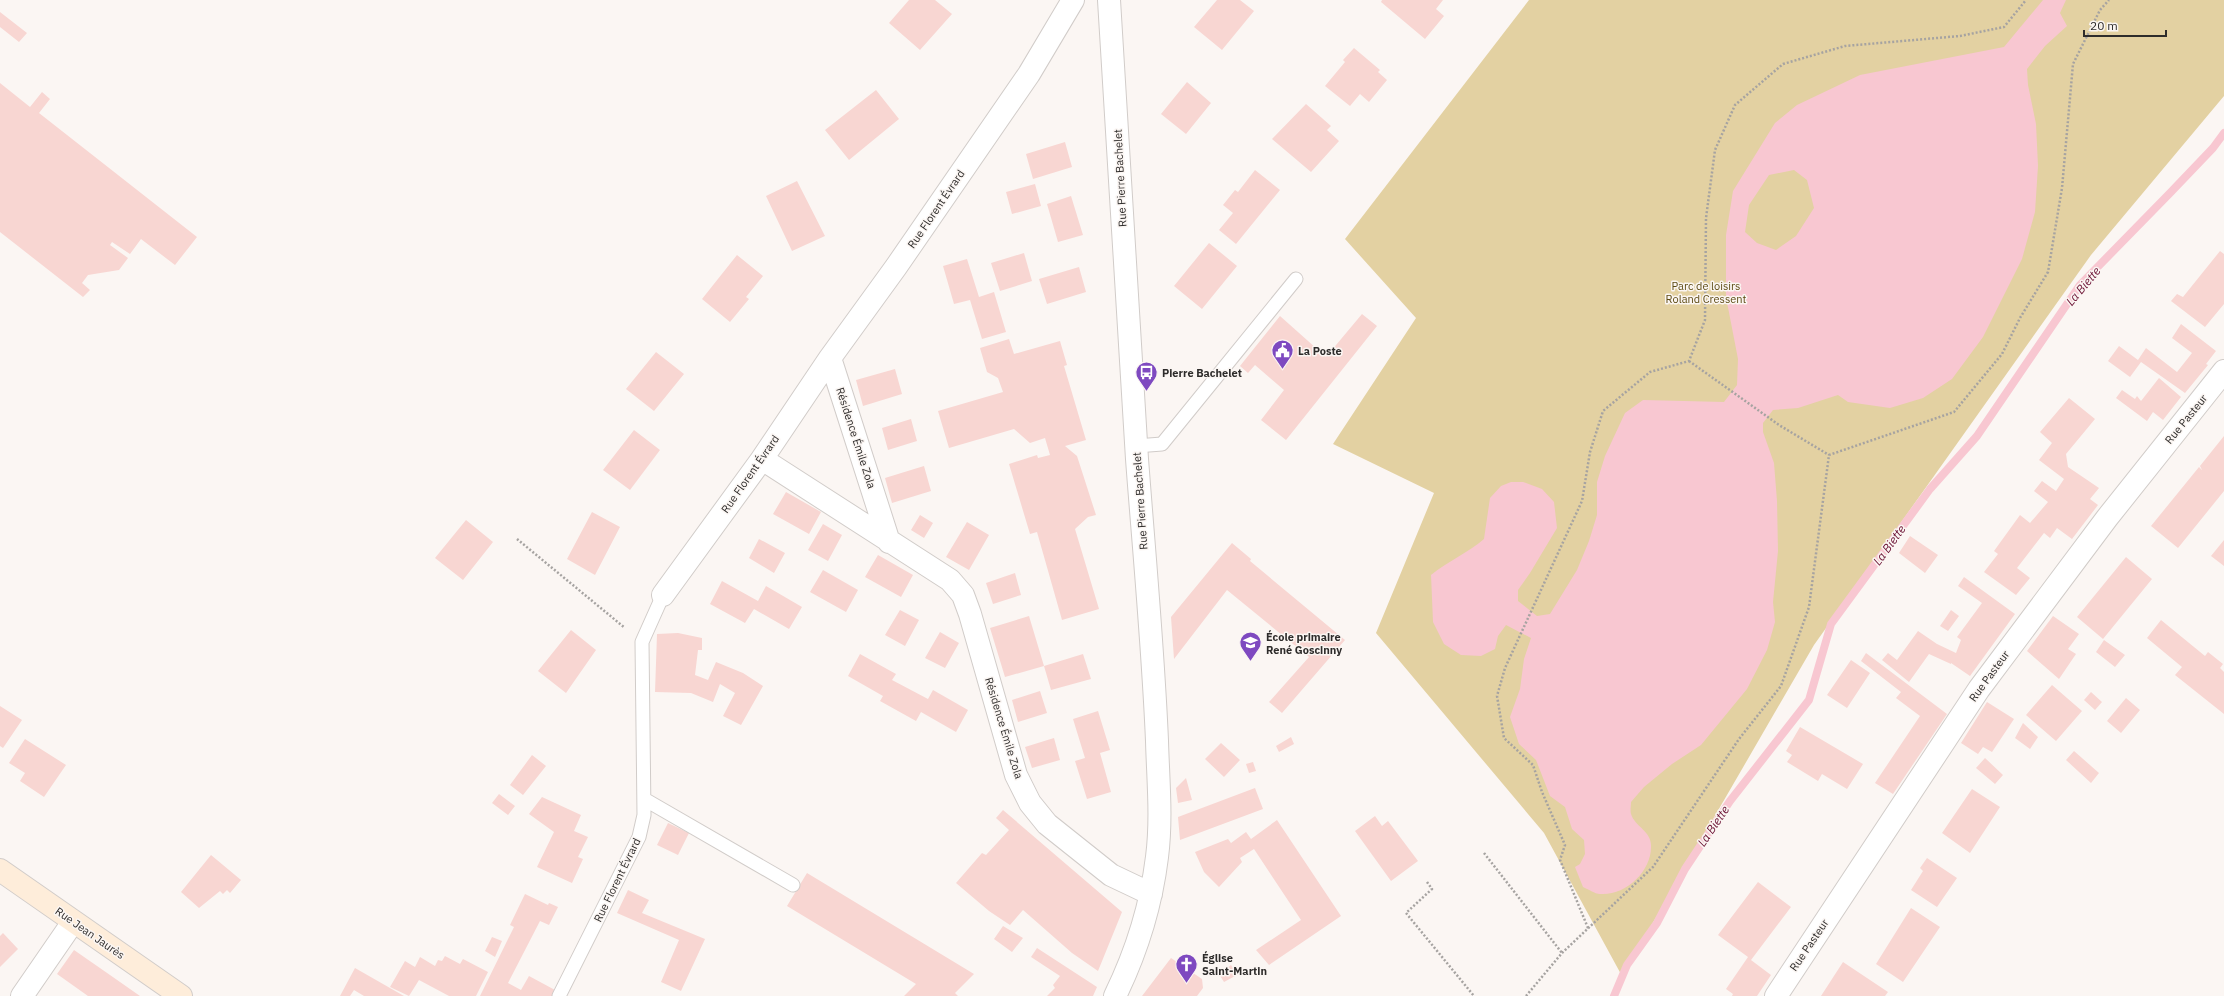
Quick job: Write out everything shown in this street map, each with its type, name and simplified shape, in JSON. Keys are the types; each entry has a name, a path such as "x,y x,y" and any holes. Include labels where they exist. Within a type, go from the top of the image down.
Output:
{"main road":[{"name":"Rue Jean Jaurès","path":"0,870 181,996"}],"street":[{"name":"Rue Florent Évrard","path":"663,595 762,459 830,358 896,267 1028,74 1073,0"},
{"name":"Rue Pierre Bachelet","path":"1109,0 1136,446 1155,696 1160,823 1151,894 1133,958 1115,996"},
{"name":"Résidence Émile Zola","path":"830,358 888,542"},
{"name":"Rue Pasteur","path":"1776,996 1979,689 2107,518 2224,371"},
{"name":"Résidence Émile Zola","path":"762,459 888,542 950,580 963,595 970,614 1016,775 1030,803 1047,824 1111,875 1151,894"},
{"path":"22,996 73,922"}],"lane":[{"path":"1136,446 1162,444 1296,279"},
{"name":"Rue Florent Évrard","path":"559,996 639,837 644,815 642,642 663,595"},
{"path":"644,799 793,885"}],"path":[{"path":"1689,362 1705,320 1706,218 1714,150 1736,105 1783,64 1845,46 1960,36 2004,27 2026,0"},
{"path":"1689,362 1779,425 1829,455 1954,412 2002,354 2020,318 2048,272 2062,188 2073,64 2100,10 2109,0"},
{"path":"1588,928 1560,860 1565,845 1542,792 1533,765 1504,738 1497,696 1505,668 1582,502 1590,452 1604,411 1650,372 1689,362"},
{"path":"1526,996 1562,953 1653,867 1739,738 1781,686 1809,607 1829,455"},
{"path":"516,539 642,642"},
{"path":"1484,853 1562,953"},
{"path":"1427,882 1432,890 1406,913 1474,996"}],"green space":[{"name":"Parc de loisirs Roland Cressent","path":"1529,0 2224,0 2224,96 2091,255 1814,645 1622,976 1544,833 1376,633 1434,493 1333,444 1416,318 1345,239"}],"shaded area":[{"path":"2043,0 2066,0 2060,13 2067,26 2045,46 2027,69 2028,85 2036,124 2038,166 2035,212 2022,259 1983,337 1952,379 1923,398 1890,408 1848,402 1838,395 1798,408 1773,410 1763,423 1763,432 1774,463 1777,501 1778,551 1773,602 1775,622 1767,650 1747,689 1701,745 1672,764 1644,787 1631,802 1631,813 1633,818 1649,837 1651,842 1650,856 1647,865 1635,881 1619,891 1609,894 1596,893 1583,887 1575,867 1580,864 1585,854 1584,840 1572,829 1565,807 1550,796 1536,760 1519,744 1510,717 1520,689 1524,659 1531,638 1506,625 1498,636 1495,649 1481,656 1461,655 1444,644 1433,622 1431,575 1484,539 1490,498 1501,486 1511,482 1523,482 1542,489 1554,502 1557,528 1518,590 1518,601 1537,616 1550,614 1577,570 1589,541 1597,515 1597,482 1605,456 1625,413 1643,400 1724,402 1737,385 1738,359 1726,297 1726,235 1733,191 1775,123 1797,105 1860,75 2004,47","holes":["1794,170 1807,180 1814,208 1796,236 1776,250 1757,243 1745,232 1749,205 1769,175"]}],"building":[{"path":"909,0 935,0 952,14 920,50 889,23"},
{"path":"1217,0 1240,0 1254,11 1222,50 1194,27"},
{"path":"1382,0 1443,0 1436,9 1444,16 1425,39 1381,2"},
{"path":"0,12 27,33 19,42 0,27"},
{"path":"1354,48 1380,70 1378,72 1387,80 1369,102 1360,94 1350,106 1325,86 1345,62 1343,60"},
{"path":"1187,82 1211,103 1186,134 1161,114"},
{"path":"0,83 30,107 42,92 50,99 39,113 197,237 175,265 141,239 130,254 112,242 110,245 128,258 119,270 88,275 82,283 90,290 83,297 0,232"},
{"path":"876,90 899,119 849,160 825,130"},
{"path":"1306,104 1331,126 1327,130 1339,141 1311,172 1272,139"},
{"path":"1065,142 1072,167 1033,179 1026,154"},
{"path":"1255,170 1280,190 1236,244 1219,230 1233,213 1223,205 1235,190 1238,192"},
{"path":"797,181 825,236 792,251 766,196"},
{"path":"1035,184 1041,206 1012,214 1006,192"},
{"path":"1071,196 1083,235 1058,242 1047,204"},
{"path":"1209,243 1237,266 1202,309 1174,286"},
{"path":"2220,251 2224,254 2224,304 2205,327 2171,301 2177,294 2183,297"},
{"path":"1024,253 1032,281 1000,291 991,263"},
{"path":"737,255 763,276 746,297 749,299 730,322 702,299"},
{"path":"967,259 979,297 994,292 1006,332 982,339 970,300 954,304 943,266"},
{"path":"1079,267 1086,292 1047,304 1039,279"},
{"path":"1362,314 1377,326 1286,440 1261,420 1284,390 1255,365 1248,373 1240,366 1280,316 1326,357"},
{"path":"2181,324 2216,351 2206,364 2208,365 2185,393 2141,362 2130,377 2108,361 2119,346 2138,360 2146,348 2177,372 2192,353 2172,338"},
{"path":"1009,339 1014,354 1060,341 1067,365 1064,366 1086,440 1065,446 1077,456 1096,515 1088,517 1075,529 1099,609 1062,620 1037,532 1030,534 1009,464 1037,455 1038,458 1050,455 1045,438 1030,443 1014,429 949,448 938,411 1003,392 998,378 987,372 980,348"},
{"path":"656,352 684,374 654,411 626,389"},
{"path":"895,369 902,394 863,406 856,380"},
{"path":"2159,378 2181,397 2163,420 2153,412 2147,421 2116,398 2122,390 2135,399 2137,396 2141,401"},
{"path":"2069,398 2095,419 2066,454 2068,467 2099,488 2090,499 2098,505 2072,539 2057,528 2050,538 2044,533 2017,568 2030,578 2016,595 1984,572 1998,554 1994,551 2020,515 2030,523 2048,502 2034,491 2042,481 2056,491 2064,479 2039,460 2052,443 2040,432"},
{"path":"911,419 917,441 888,450 882,428"},
{"path":"634,430 660,450 630,490 603,470"},
{"path":"2224,436 2224,491 2178,548 2151,526 2199,467 2202,470 2200,466"},
{"path":"924,466 931,491 892,503 885,478"},
{"path":"786,492 821,512 809,534 773,514"},
{"path":"592,512 620,527 595,575 567,559"},
{"path":"920,515 933,523 924,538 911,530"},
{"path":"466,520 493,542 463,580 435,558"},
{"path":"967,522 989,535 969,570 946,557"},
{"path":"823,524 842,535 828,561 808,550"},
{"path":"1910,536 1938,555 1925,573 1899,553"},
{"path":"759,539 785,553 774,573 749,558"},
{"path":"2224,540 2224,566 2211,556"},
{"path":"1232,543 1251,559 1250,561 1345,640 1282,713 1269,702 1309,657 1227,590 1174,659 1171,617"},
{"path":"878,555 913,575 901,597 865,577"},
{"path":"2126,557 2152,579 2103,639 2077,617"},
{"path":"823,570 858,590 846,612 810,592"},
{"path":"1015,573 1021,595 993,604 986,583"},
{"path":"1964,577 2015,614 1970,676 1951,663 1929,654 1909,682 1882,660 1888,653 1897,660 1918,631 1937,644 1956,653 1961,640 1957,637 1982,603 1958,586"},
{"path":"722,581 758,601 766,586 802,607 789,629 754,609 745,623 710,604"},
{"path":"900,610 919,620 905,646 885,635"},
{"path":"1951,610 1959,616 1948,631 1940,626"},
{"path":"1029,616 1044,666 1005,677 990,628"},
{"path":"2053,616 2079,634 2068,649 2076,654 2059,679 2027,651"},
{"path":"2161,620 2205,656 2208,652 2223,664 2220,668 2224,672 2224,714 2175,675 2182,667 2147,638"},
{"path":"571,630 596,650 566,693 538,671"},
{"path":"940,632 959,643 945,668 925,658"},
{"path":"678,633 702,638 702,650 698,650 695,675 708,680 716,662 743,673 763,686 741,725 723,716 735,693 720,684 713,702 691,693 655,692 657,634"},
{"path":"2104,640 2125,655 2115,667 2096,652"},
{"path":"1866,653 1947,714 1893,794 1875,783 1920,716 1896,698 1901,692 1861,661"},
{"path":"860,654 896,674 892,680 928,699 933,690 968,710 956,732 921,712 916,721 880,701 883,696 848,676"},
{"path":"1083,654 1091,679 1051,690 1044,666"},
{"path":"1851,660 1870,673 1847,708 1827,695"},
{"path":"2052,685 2082,711 2056,741 2026,715"},
{"path":"1040,691 1047,713 1018,722 1012,700"},
{"path":"2091,692 2102,702 2095,710 2084,700"},
{"path":"2126,698 2140,710 2121,733 2107,721"},
{"path":"1987,702 2014,719 1992,752 1983,747 1978,754 1961,743"},
{"path":"0,706 22,720 3,748 0,746"},
{"path":"1098,711 1110,750 1100,753 1111,792 1087,799 1075,761 1085,758 1073,719"},
{"path":"2023,723 2038,737 2030,749 2015,738"},
{"path":"1800,727 1863,764 1847,789 1822,774 1818,781 1787,762 1792,755 1786,751"},
{"path":"1291,737 1294,744 1279,752 1276,746"},
{"path":"1054,738 1060,760 1032,768 1025,747"},
{"path":"25,739 66,765 44,797 20,781 25,773 9,763"},
{"path":"1221,743 1240,760 1224,777 1205,759"},
{"path":"2074,751 2099,773 2091,783 2066,760"},
{"path":"532,755 546,766 523,795 510,785"},
{"path":"1985,758 2003,775 1995,784 1976,768"},
{"path":"1253,762 1256,771 1249,773 1246,764"},
{"path":"1186,778 1192,800 1178,803 1176,788"},
{"path":"1255,788 1263,809 1180,840 1178,817"},
{"path":"1972,789 2000,807 1970,853 1942,833"},
{"path":"499,794 515,806 508,815 492,803"},
{"path":"542,797 581,815 574,831 588,837 578,857 583,859 572,883 537,867 554,832 529,814"},
{"path":"1003,810 1122,912 1098,971 1072,953 1023,910 1010,925 989,911 956,883 982,853 986,855 1009,830 996,818"},
{"path":"1375,816 1382,826 1388,821 1418,861 1391,881 1355,831"},
{"path":"1277,820 1341,916 1269,965 1256,950 1301,920 1254,849 1240,858 1242,862 1219,887 1204,872 1195,852 1228,839 1231,843 1246,832 1251,839"},
{"path":"668,823 689,833 678,855 657,845"},
{"path":"211,855 241,880 230,893 227,890 223,894 220,891 199,908 181,892"},
{"path":"1927,858 1957,878 1937,907 1911,890 1923,871 1920,868"},
{"path":"807,873 974,974 955,993 958,996 904,996 916,984 787,906"},
{"path":"1758,882 1791,907 1751,960 1771,975 1757,996 1732,996 1733,994 1726,989 1748,957 1718,935"},
{"path":"628,890 649,900 642,913 705,939 681,991 661,982 679,940 617,913"},
{"path":"525,894 548,905 549,903 558,907 549,925 540,921 508,983 521,990 529,976 555,990 552,996 480,996 514,927 510,925"},
{"path":"1911,908 1940,927 1903,982 1876,964"},
{"path":"1003,926 1023,938 1012,952 994,939"},
{"path":"3,933 18,949 0,967 0,936"},
{"path":"492,937 502,941 495,957 485,951"},
{"path":"1037,948 1097,987 1093,996 1047,996 1055,988 1053,985 1060,976 1031,957"},
{"path":"74,950 140,996 88,996 57,974"},
{"path":"445,956 460,964 463,959 488,972 476,996 449,996 419,980 409,996 390,987 405,961 415,967 420,957 435,966 438,960 442,961"},
{"name":"Église Saint-Martin","path":"1171,958 1202,979 1203,988 1197,996 1142,996"},
{"path":"1843,962 1888,992 1885,996 1821,996"},
{"path":"1231,965 1237,975 1224,982 1219,974"},
{"path":"355,968 404,996 364,996 354,990 350,996 340,996"}],"waterway":[{"name":"La Biette","path":"1614,996 1627,965 1657,923 1685,869 1730,801 1809,700 1831,624 1930,489 1977,436 2080,285 2213,148 2224,133"}],"place":[{"name":"La Poste","path":"1282,370"},
{"name":"Pierre Bachelet","path":"1147,392"},
{"name":"École primaire René Goscinny","path":"1251,662"},
{"name":"Église Saint-Martin","path":"1186,984"}]}
